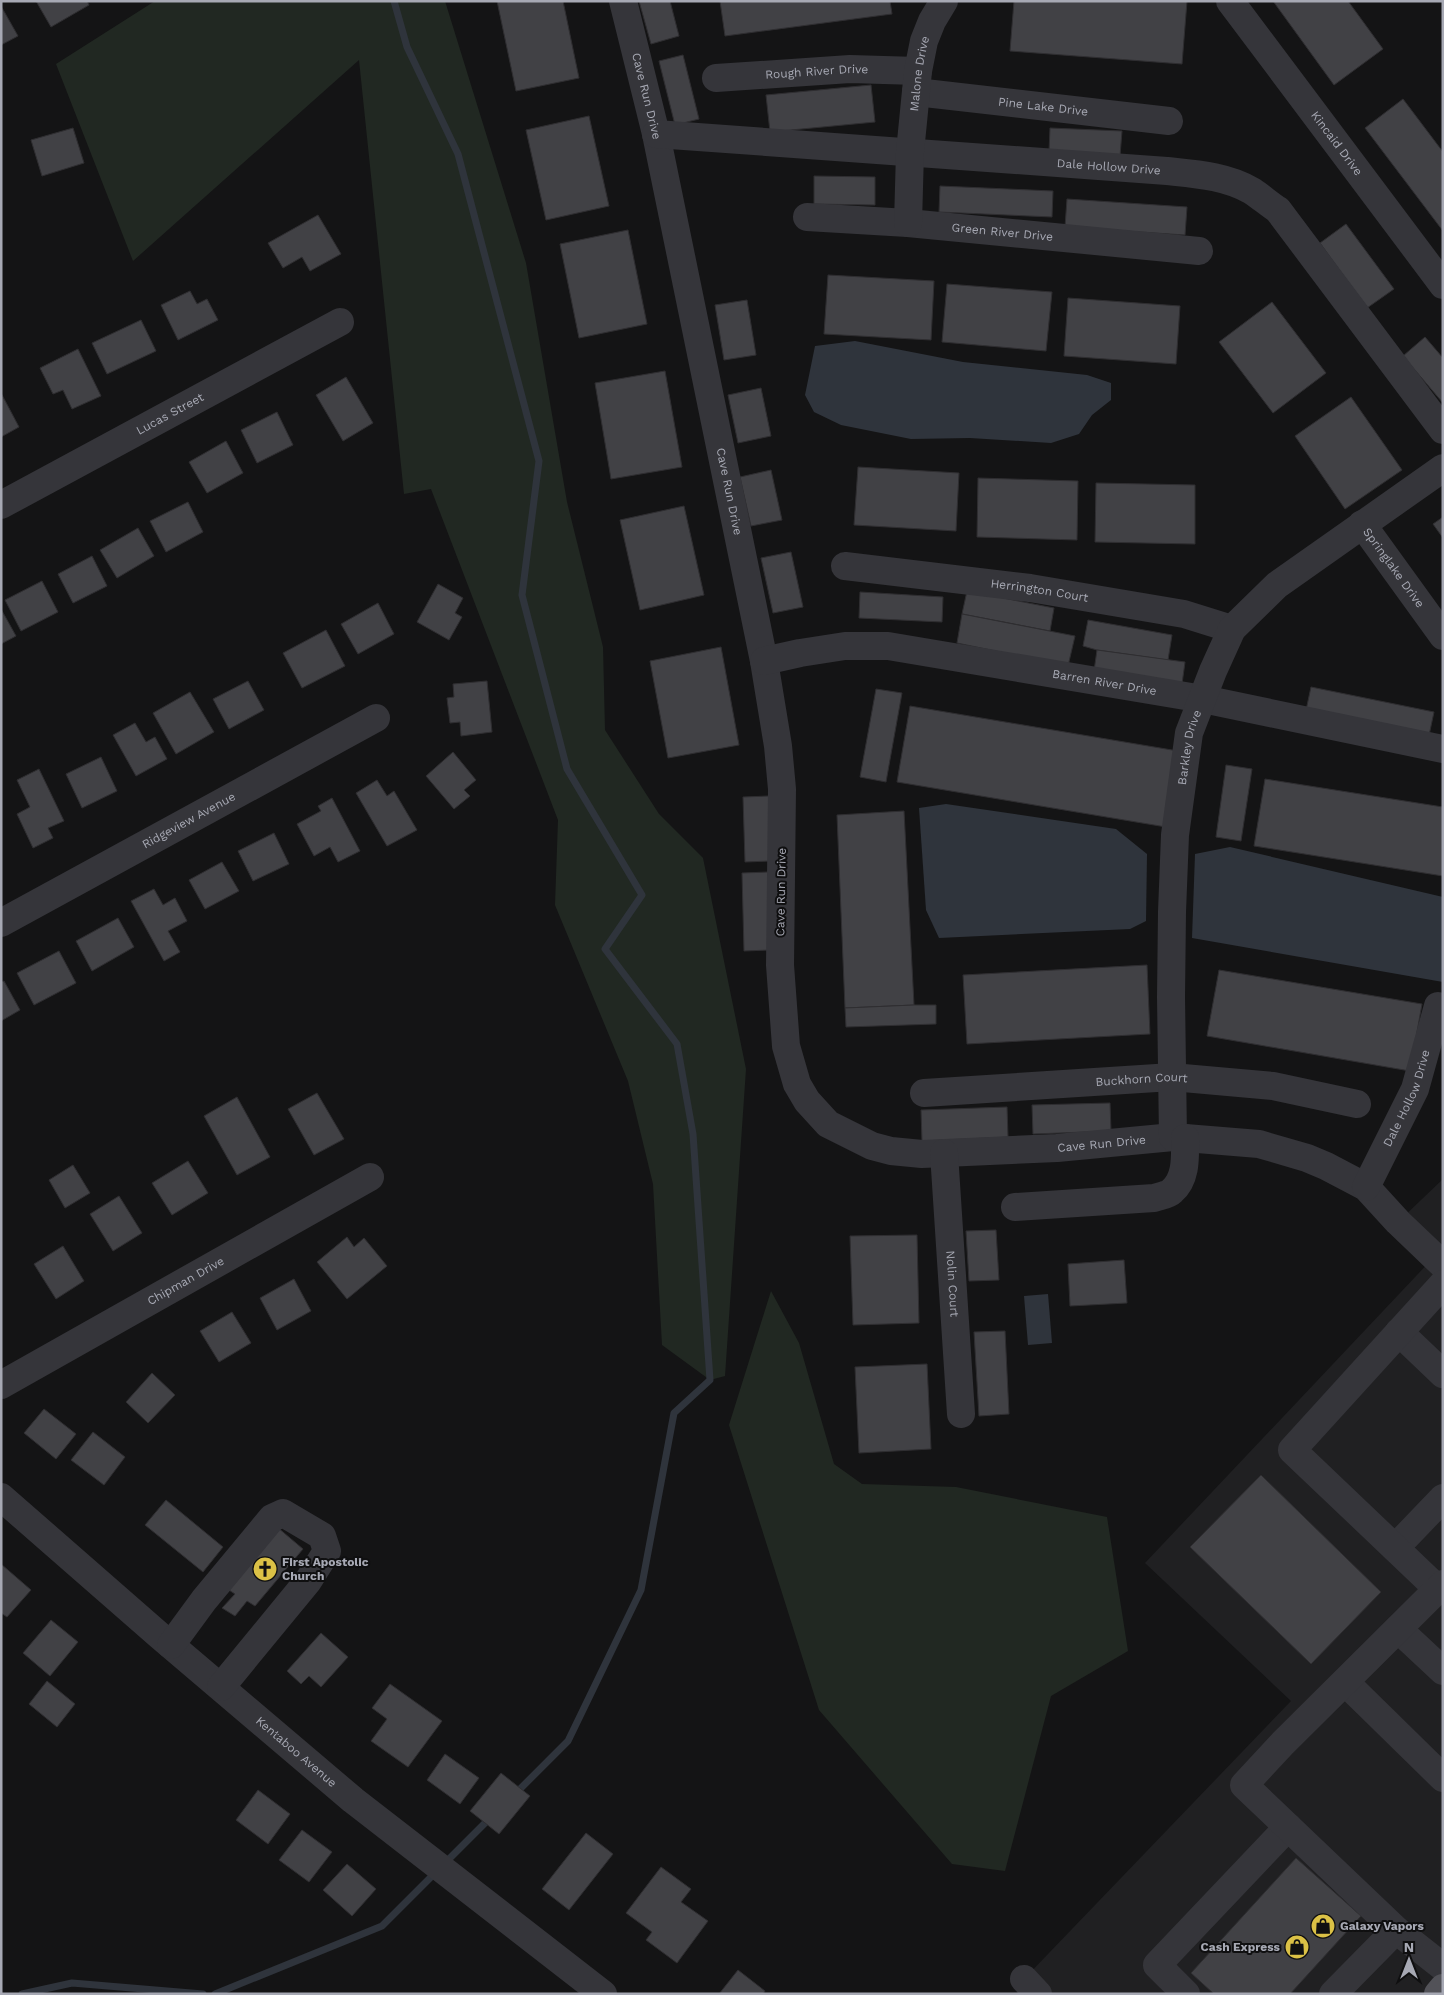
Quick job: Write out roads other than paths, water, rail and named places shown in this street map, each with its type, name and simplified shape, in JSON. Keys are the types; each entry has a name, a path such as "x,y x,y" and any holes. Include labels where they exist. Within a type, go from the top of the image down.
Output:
{"main road":[{"path":"1438,1994 1443,1988"}],"street":[{"name":"Cave Run Drive","path":"623,1 656,134 764,661 778,746 782,789 780,965 786,1046 797,1084 807,1101 828,1124 872,1146 899,1152 944,1153 1057,1148 1179,1138 1259,1144 1307,1158 1366,1187 1398,1222 1443,1264"},
{"name":"Malone Drive","path":"908,223 910,152 917,81 924,41 932,21 944,1"},
{"name":"Kincaid Drive","path":"1230,1 1443,285"},
{"name":"Rough River Drive","path":"716,78 850,69 917,81"},
{"name":"Pine Lake Drive","path":"917,81 1169,121"},
{"name":"Dale Hollow Drive","path":"656,134 1200,175 1226,180 1251,191 1278,210 1443,430"},
{"name":"Green River Drive","path":"807,217 908,223 1199,251"},
{"name":"Lucas Street","path":"1,505 340,322"},
{"name":"Barkley Drive","path":"1015,1207 1154,1198 1172,1192 1181,1180 1185,1163 1179,1138 1172,1077 1172,912 1175,835 1189,733 1213,671 1232,629 1277,585 1443,468"},
{"name":"Springlake Drive","path":"1362,524 1443,636"},
{"name":"Herrington Court","path":"844,566 1030,588 1184,614 1232,629"},
{"name":"Barren River Drive","path":"764,661 845,646 888,646 1203,699 1443,748"},
{"name":"Ridgeview Avenue","path":"1,923 376,718"},
{"name":"Dale Hollow Drive","path":"1366,1187 1415,1089 1438,1006"},
{"name":"Buckhorn Court","path":"924,1093 1172,1077 1273,1086 1357,1104"},
{"name":"Nolin Court","path":"944,1153 961,1414"},
{"name":"Chipman Drive","path":"1,1386 370,1177"},
{"path":"1443,1284 1292,1450 1395,1548 1439,1594 1398,1629 1283,1743 1244,1785 1396,1930 1443,1967"},
{"path":"1399,1332 1443,1374"},
{"name":"Kentaboo Avenue","path":"1,1497 353,1800 603,1994"},
{"path":"1395,1548 1443,1498"},
{"path":"171,1645 204,1600 272,1518 283,1513 322,1536 327,1551 308,1581 221,1688"},
{"path":"1398,1629 1443,1671"},
{"path":"1345,1682 1443,1778"},
{"path":"1186,1994 1156,1965 1288,1827"},
{"path":"1333,1994 1396,1930"}],"waterway":[{"path":"394,1 407,47 458,154 539,461 522,595 567,769 642,895 605,949 677,1044 693,1134 710,1380 674,1413 641,1590 568,1741 515,1794"},
{"path":"444,1864 491,1817"},
{"path":"215,1994 382,1926 436,1872"},
{"path":"22,1994 72,1983 203,1994"}],"place":[{"name":"First Apostolic Church","path":"265,1569"},
{"name":"Galaxy Vapors","path":"1323,1926"},
{"name":"Cash Express","path":"1297,1947"}]}
